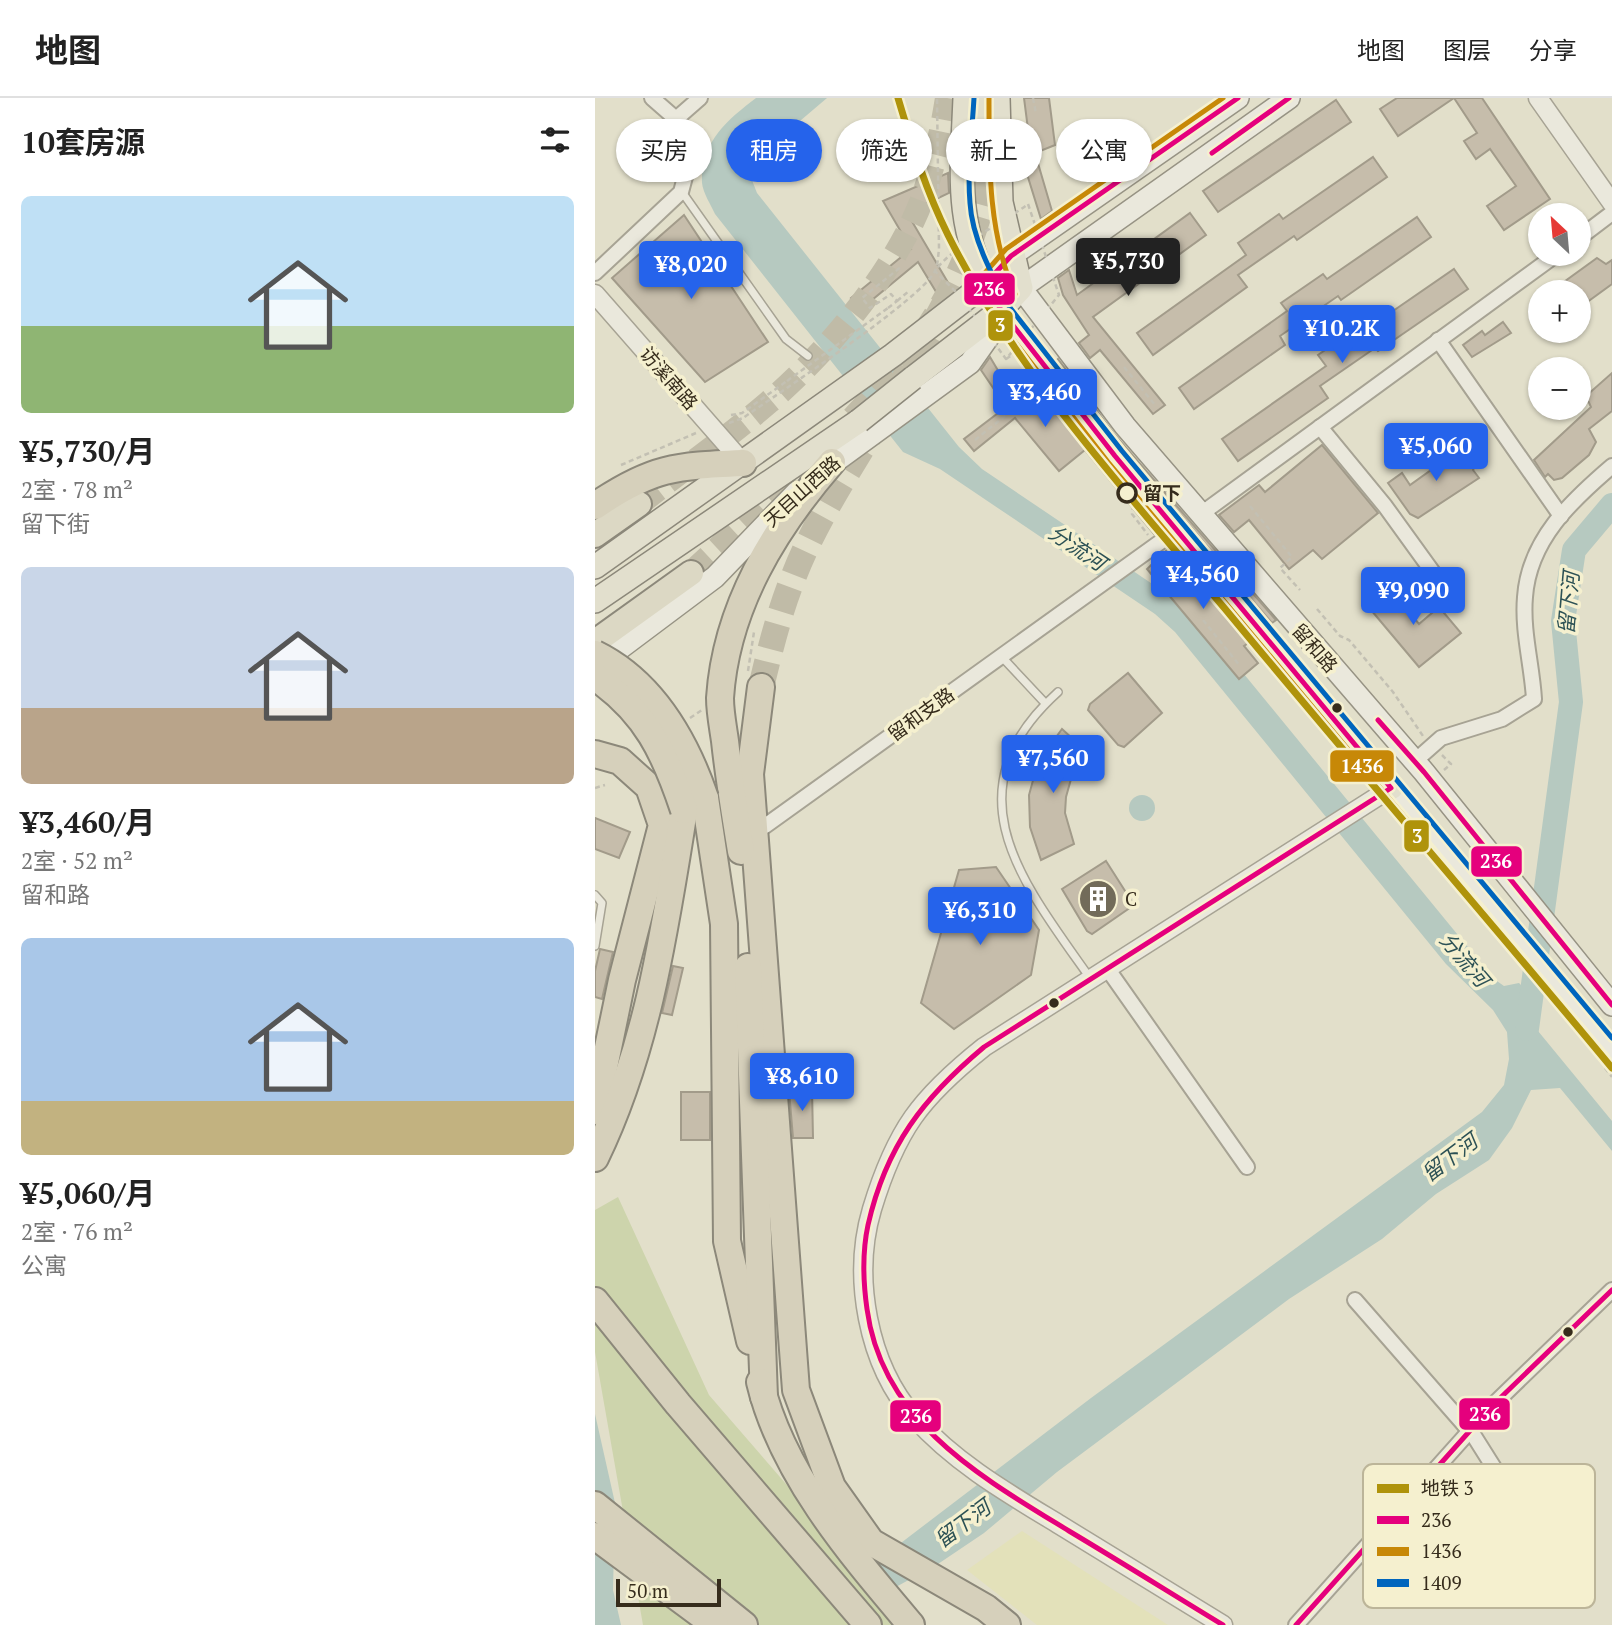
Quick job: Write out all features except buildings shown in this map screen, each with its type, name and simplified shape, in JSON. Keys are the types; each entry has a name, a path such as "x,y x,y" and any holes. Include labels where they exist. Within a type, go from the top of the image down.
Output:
{"highway":[{"path":"764,1397 745,874 729,783 720,700 731,630 754,575 795,505 832,462"},
{"path":"595,506 631,482 678,466 743,463"},
{"path":"595,535 639,504"},
{"path":"595,642 691,573"},
{"path":"595,654 629,677 673,726 692,760 694,804 724,924 727,1241 764,1397 796,1470 843,1544 911,1625"},
{"path":"595,677 637,714 694,804 654,986 611,1123 595,1158"},
{"path":"755,679 750,774 796,1390"},
{"path":"595,754 620,761 649,787 662,825 601,1059 595,1111"},
{"path":"759,1255 796,1390 832,1487 871,1542 986,1608 1007,1625"},
{"path":"595,1301 678,1404 868,1625"},
{"path":"595,1505 744,1625"},
{"path":"595,1536 686,1625"},
{"path":"595,1556 630,1573 715,1625"}],"main road":[{"name":"留和路","path":"965,98 961,202 964,223 986,283 1001,310 1177,530 1542,971 1612,1051"},
{"path":"998,98 1001,202 1011,256 1021,288 1289,98"},
{"path":"595,568 893,355 986,283 1011,256 1238,98"},
{"name":"留和路","path":"1021,288 1125,426 1415,761 1612,1005"},
{"name":"天目山西路","path":"595,601 865,427 921,385 1021,288"},
{"name":"天目山西路","path":"595,667 715,577 787,501 832,462 865,427"}],"street":[{"path":"656,100 676,119 700,98"},
{"path":"1538,98 1612,203"},
{"path":"595,273 681,192 684,182"},
{"path":"1591,229 1612,213"},
{"path":"1201,514 1541,266"},
{"name":"访溪南路","path":"595,294 743,463"},
{"path":"1439,340 1561,516"},
{"path":"1320,427 1385,506 1445,589"},
{"path":"1415,761 1441,738 1501,719 1534,699 1525,597 1530,570 1542,537 1612,466"},
{"name":"留和支路","path":"765,826 1177,530"},
{"path":"1223,1625 969,1467 914,1417 889,1379 871,1331 863,1281 864,1236 890,1155 912,1115 942,1081 984,1047 1391,788"},
{"path":"1107,968 1247,1167"},
{"path":"1441,1464 1493,1405 1612,1290"},
{"path":"1355,1300 1470,1432 1490,1464"},
{"path":"1296,1625 1363,1551"}],"lane":[{"path":"681,192 786,339 808,356"},
{"path":"1001,656 1045,703"},
{"path":"1058,692 1045,703 1020,734 1008,764 1002,819 1014,862 1090,979"},
{"path":"595,895 602,903 595,946"}],"path":[{"path":"823,361 914,294 935,271 939,249 937,98"},
{"path":"1033,98 1036,114"},
{"path":"897,301 891,294 870,308 862,298 902,265"},
{"path":"731,415 742,413 909,290"},
{"path":"1124,368 1155,405"},
{"path":"975,440 1016,407"},
{"path":"1250,506 1292,557 1280,568 1300,590"},
{"path":"1317,609 1340,636 1349,640 1393,692 1428,742"},
{"path":"1203,620 1240,666"},
{"path":"755,630 755,679"},
{"path":"595,788 605,785"}],"shaded area":[{"path":"1022,1531 1168,1625 1037,1625 967,1570"}],"green space":[{"path":"618,1197 709,1395 908,1625 643,1625 595,1352 595,1210"}],"water":[{"path":"756,98 827,98 802,119 731,119"},
{"name":"分流河","path":"726,124 726,182 753,182 757,193 959,447 982,469 1182,604 1207,629 1494,979 1504,986 1519,983 1538,1002 1538,1031 1612,1121 1612,1151 1560,1088 1531,1090 1512,1128 1489,1160 1436,1194 1382,1239 1289,1299 1057,1472 984,1533 938,1564 894,1588 872,1565 1091,1398 1482,1112 1504,1085 1509,1059 1507,1032 1493,1010 1446,964 1175,632 1155,614 940,469 903,452 715,214 702,183 712,182 712,142"},
{"path":"1142,795 1152,798 1155,808 1152,818 1142,821 1132,818 1129,808 1132,798"},
{"path":"595,1414 615,1503 613,1590 621,1625 595,1625"}],"waterway":[{"name":"留下河","path":"1527,1029 1571,702 1563,621 1574,550 1612,505"}],"tunnel":[{"path":"639,504 792,382 860,306 914,220 932,168 947,98"},
{"path":"853,418 898,367 935,316 964,260 987,182"},
{"path":"897,392 952,290"},
{"path":"761,687 779,618 801,559 873,430"},
{"path":"691,573 816,457"}],"metro line":[{"name":"3","path":"898,98 926,185 948,235 976,287 1042,386 1116,480 1612,1068"}],"transit line":[{"name":"1409","path":"974,98 969,177 972,216 984,256 1008,305 1122,451 1612,1038"},
{"name":"1436","path":"989,98 990,173 995,223 1006,271 1015,294"},
{"name":"1436","path":"1223,98 1006,249 977,282 994,315 1108,462 1605,1057"},
{"name":"236","path":"1223,1625 1002,1489 970,1467 941,1442 914,1415 893,1384 876,1349 867,1309 864,1267 868,1225 885,1171 897,1147 925,1105 962,1066 984,1047 1391,788 1115,456 1001,310 986,283 1011,256 1238,98"},
{"name":"236","path":"1212,153 1289,98"},
{"name":"236","path":"1378,720 1424,772 1612,1005"},
{"name":"236","path":"1440,1464 1493,1405 1612,1290"},
{"name":"236","path":"1296,1625 1363,1550"}],"place":[{"name":"留下","path":"1127,493"},
{"name":"C","path":"1098,899"}]}
